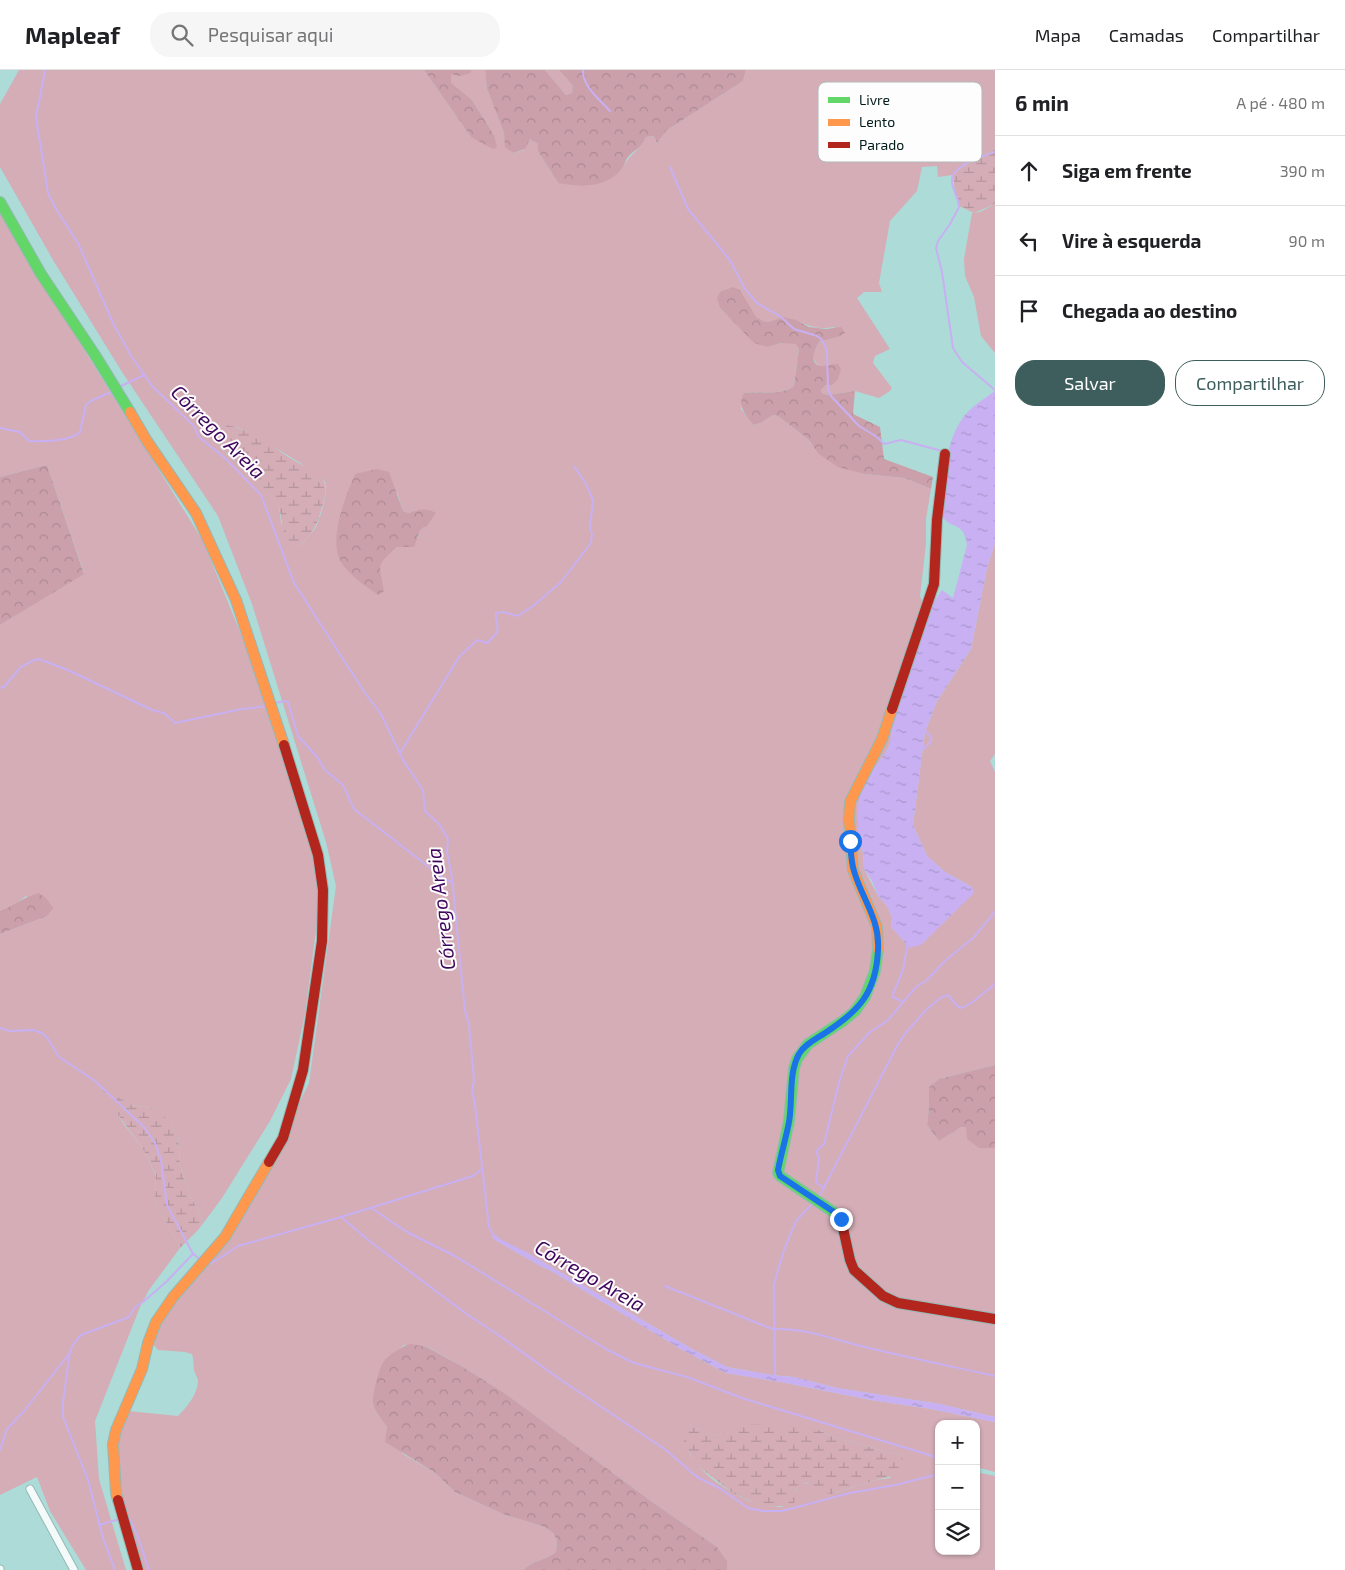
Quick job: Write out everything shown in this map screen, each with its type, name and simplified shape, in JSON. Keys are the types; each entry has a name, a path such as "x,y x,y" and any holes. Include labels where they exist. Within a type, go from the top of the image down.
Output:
{"street":[{"path":"0,202 41,274 95,355 147,441 196,513 236,600 266,687 318,855 322,876 324,900 322,941 311,1026 303,1070 286,1131 225,1237 173,1297 156,1322 148,1343 142,1368 116,1430 113,1444 116,1493 138,1570"},
{"path":"945,454 937,520 934,584 882,740 850,802 849,819 854,870 877,927 878,952 875,970 866,997 855,1011 808,1044 797,1059 794,1068 789,1121 778,1173 838,1215 841,1219 852,1267 883,1296 898,1303 995,1319"},
{"path":"30,1489 74,1570"}],"green space":[{"path":"19,70 424,70 471,137 494,135 472,100 451,84 451,74 471,73 472,70 485,70 487,89 504,133 506,147 513,153 524,150 530,139 538,144 538,151 558,183 623,167 646,137 654,136 657,143 667,130 743,81 746,70 995,70 995,148 982,156 982,82 818,82 818,162 971,162 953,173 953,175 938,177 937,166 922,167 917,191 890,221 879,283 882,292 864,292 857,298 890,349 875,356 873,363 892,388 890,391 879,398 855,391 827,395 822,393 821,390 826,385 820,366 815,361 814,352 819,342 838,337 844,333 834,327 818,328 794,320 762,321 752,312 740,290 720,308 745,333 768,347 793,342 796,343 799,349 794,386 776,392 744,393 741,409 753,425 761,423 773,415 778,416 808,439 811,444 852,470 864,474 905,478 931,489 926,519 926,544 920,596 926,613 890,744 865,781 858,838 863,853 864,869 878,896 887,906 892,917 891,927 903,940 972,887 945,872 927,856 913,825 925,732 937,701 971,649 987,568 995,543 995,754 990,761 995,772 995,1065 939,1079 929,1087 927,1125 939,1141 961,1127 966,1127 979,1148 995,1148 995,1417 940,1404 837,1388 794,1377 727,1367 692,1349 526,1252 495,1240 548,1269 681,1349 726,1373 995,1422 995,1472 980,1468 980,1420 935,1420 935,1555 980,1555 980,1473 995,1476 995,1570 727,1570 727,1561 717,1547 651,1501 506,1394 428,1347 404,1345 384,1361 373,1403 378,1415 387,1427 387,1434 403,1454 434,1472 455,1492 503,1514 545,1527 553,1533 557,1540 556,1552 523,1570 142,1570 123,1511 117,1445 128,1411 178,1416 196,1392 198,1380 194,1370 192,1354 158,1350 152,1343 159,1316 221,1237 282,1138 309,1083 336,886 326,842 252,604 218,516 122,372 53,260 0,167 0,104","holes":["237,427 299,462 321,477 326,486 325,498 318,523 301,545 281,523 279,506 251,475 219,447","397,492 403,511 409,513 417,510 424,527 420,531 418,538 393,550 383,559 379,571 384,591 351,572","689,1426 715,1435 732,1431 819,1430 833,1437 902,1456 890,1478 876,1480 835,1493 802,1482 798,1484 796,1492 782,1507 768,1506 739,1496 716,1482 696,1464 687,1445"]},
{"path":"424,70 472,70 471,73 460,76 451,74 451,83 472,100 494,135 497,147 493,149 471,137"},
{"path":"485,70 545,70 566,95 572,93 573,86 559,70 746,70 743,81 667,130 657,143 654,136 646,137 640,146 627,158 617,174 601,183 576,185 558,183 538,151 538,144 530,139 525,149 513,153 505,147 504,133 487,89"},
{"path":"545,70 559,70 573,86 572,93 566,95"},
{"path":"995,148 995,204 974,213 959,206 955,194 953,173 971,162 982,162 982,156"},
{"path":"995,204 995,353 981,336 974,297 965,276 964,259 972,213 980,212"},
{"path":"0,214 203,541 245,644 294,789 317,865 317,923 305,1014 291,1079 270,1121 222,1198 199,1229 203,1221 187,1189 180,1165 178,1134 160,1113 150,1108 132,1105 103,1090 123,1123 143,1149 156,1176 155,1201 180,1248 149,1290 140,1307 95,1421 99,1479 126,1570 86,1570 50,1511 37,1477 0,1495 0,934 47,916 26,896 14,905 0,911 0,625 84,573 47,465 0,477"},
{"path":"733,287 740,290 756,317 763,321 768,322 784,317 796,320 809,327 826,329 841,327 845,333 819,342 814,352 814,359 817,365 838,364 841,369 838,379 832,385 826,385 821,390 822,393 827,395 855,391 853,414 880,427 884,459 933,477 931,489 905,478 864,474 838,467 819,454 808,439 778,416 773,415 761,423 753,425 742,406 741,402 744,393 777,392 794,386 799,349 796,344 781,343 768,347 754,343 720,308 717,298 720,292"},
{"path":"217,422 244,430 260,438 314,471 323,480 325,484 325,497 316,525 307,539 293,550 286,545 279,506 251,475 215,443 210,433"},
{"path":"47,465 84,574 0,625 0,477"},
{"path":"377,469 389,472 403,511 409,513 426,510 436,513 426,527 420,531 414,547 397,547 382,563 380,571 384,591 379,595 356,579 342,563 339,558 336,538 340,515 355,474"},
{"path":"39,893 47,899 53,908 47,916 0,934 0,911"},
{"path":"995,1065 995,1148 979,1148 967,1139 966,1127 961,1127 939,1141 927,1125 929,1087 939,1079"},
{"path":"103,1089 132,1105 150,1108 161,1113 178,1134 180,1165 187,1189 203,1221 199,1229 180,1248 155,1201 156,1175 143,1149 105,1097"},
{"path":"411,1344 427,1347 506,1394 651,1501 717,1547 727,1561 727,1570 523,1570 556,1552 557,1540 553,1533 545,1527 503,1514 455,1492 434,1472 385,1442 387,1427 377,1413 373,1403 376,1382 384,1361 396,1351"},
{"path":"750,1424 819,1430 833,1437 902,1456 903,1464 896,1475 831,1494 822,1492 802,1482 797,1486 798,1497 792,1505 771,1507 760,1505 733,1493 695,1464 679,1431 689,1426 716,1435"}],"water":[{"path":"995,391 995,543 987,568 971,649 937,701 925,732 913,825 927,856 945,872 972,887 974,893 921,945 908,948 891,927 892,917 887,906 878,896 872,881 864,869 863,852 858,838 858,806 865,781 890,744 892,719 926,613 942,590 953,598 967,545 960,528 948,523 942,515 945,472 951,443 963,417"},
{"path":"496,1235 692,1349 727,1367 794,1377 837,1388 940,1404 995,1417 995,1422 726,1373 681,1349 491,1237"}],"waterway":[{"name":"Córrego Areia","path":"45,70 36,117 48,193 78,243 113,323 131,356 152,386 194,426 199,437 225,458 261,495 294,583 365,693 381,714 403,760 423,790 425,811 440,825 448,839 447,852 452,878 465,1011 469,1024 474,1080 472,1090 489,1227 494,1236"},
{"path":"583,70 583,76 588,87 610,111"},
{"path":"982,157 995,152"},
{"path":"969,162 953,175 952,184 959,207 938,241 936,248 942,272 953,348 962,362 995,390"},
{"path":"670,167 688,209 730,260 745,289 757,303 781,317 794,329 821,339 827,352 828,389 831,396 859,426 877,437 884,444 901,440 942,451"},
{"path":"119,387 144,375"},
{"path":"0,428 20,432 29,441 48,441 70,437 80,432 86,405 113,391"},
{"path":"400,753 459,657 477,640 488,643 497,632 496,613 503,612 518,616 534,605 560,583 591,543 592,534 590,528 593,500 586,484 574,466"},
{"path":"0,688 4,687 21,667 39,659 70,671 152,710 164,713 175,723 242,709 268,706"},
{"path":"275,703 288,702 298,736 318,758 325,770 343,785 354,809 443,878 453,883"},
{"path":"923,749 929,744 931,739 930,735 924,730"},
{"path":"825,1188 816,1183 819,1158 816,1151 824,1144 840,1079 848,1056 869,1033 888,1020 916,987 927,980 947,959 973,938 995,912"},
{"path":"903,1002 893,997 893,994 903,970 907,947"},
{"path":"819,1197 897,1046 906,1033 942,997 948,995 957,1006 962,1008 995,984"},
{"path":"0,1028 10,1031 33,1030 42,1033 59,1057 95,1081 144,1127 155,1143 161,1160 167,1205 193,1254 201,1261"},
{"path":"208,1264 238,1246 341,1217 473,1176 482,1169"},
{"path":"775,1376 774,1284 784,1250 796,1221 814,1202"},
{"path":"371,1208 407,1232 455,1256 606,1349 634,1363 687,1377 742,1398 935,1457"},
{"path":"341,1217 372,1243 465,1313 666,1450 697,1477 721,1489 748,1508 763,1511 782,1511 850,1493 935,1475"},
{"path":"115,1570 103,1538 88,1480 63,1417 63,1402 70,1352 74,1343 81,1335 129,1317 135,1307 166,1282 193,1254"},
{"path":"665,1286 775,1330"},
{"path":"775,1329 807,1332 995,1376"},
{"path":"0,1450 7,1429 24,1411 69,1354"},
{"path":"128,1518 138,1537 149,1570"},
{"path":"99,1525 120,1519"}],"traffic: fast":[{"path":"0,202 41,274 130,412"},
{"path":"841,1219 778,1173 789,1121 794,1068 797,1059 808,1044 855,1011 865,997 875,971 878,949"}],"traffic: slow":[{"path":"130,412 147,441 196,513 236,600 284,745"},
{"path":"878,949 877,927 853,870 849,819 850,802 882,739 892,709"},
{"path":"118,1500 113,1444 116,1430 142,1369 148,1343 156,1322 173,1297 225,1237 269,1162"}],"traffic: jam":[{"path":"892,709 934,584 937,520 945,454"},
{"path":"269,1162 283,1138 303,1070 322,941 323,890 318,855 284,745"},
{"path":"841,1219 854,1270 883,1296 898,1303 995,1319"},
{"path":"118,1500 138,1570"}],"route":[{"path":"841,1219 837,1214 780,1176 778,1170 789,1121 794,1068 797,1059 803,1048 855,1011 866,997 875,970 878,952 877,927 854,870 850,841"}]}
